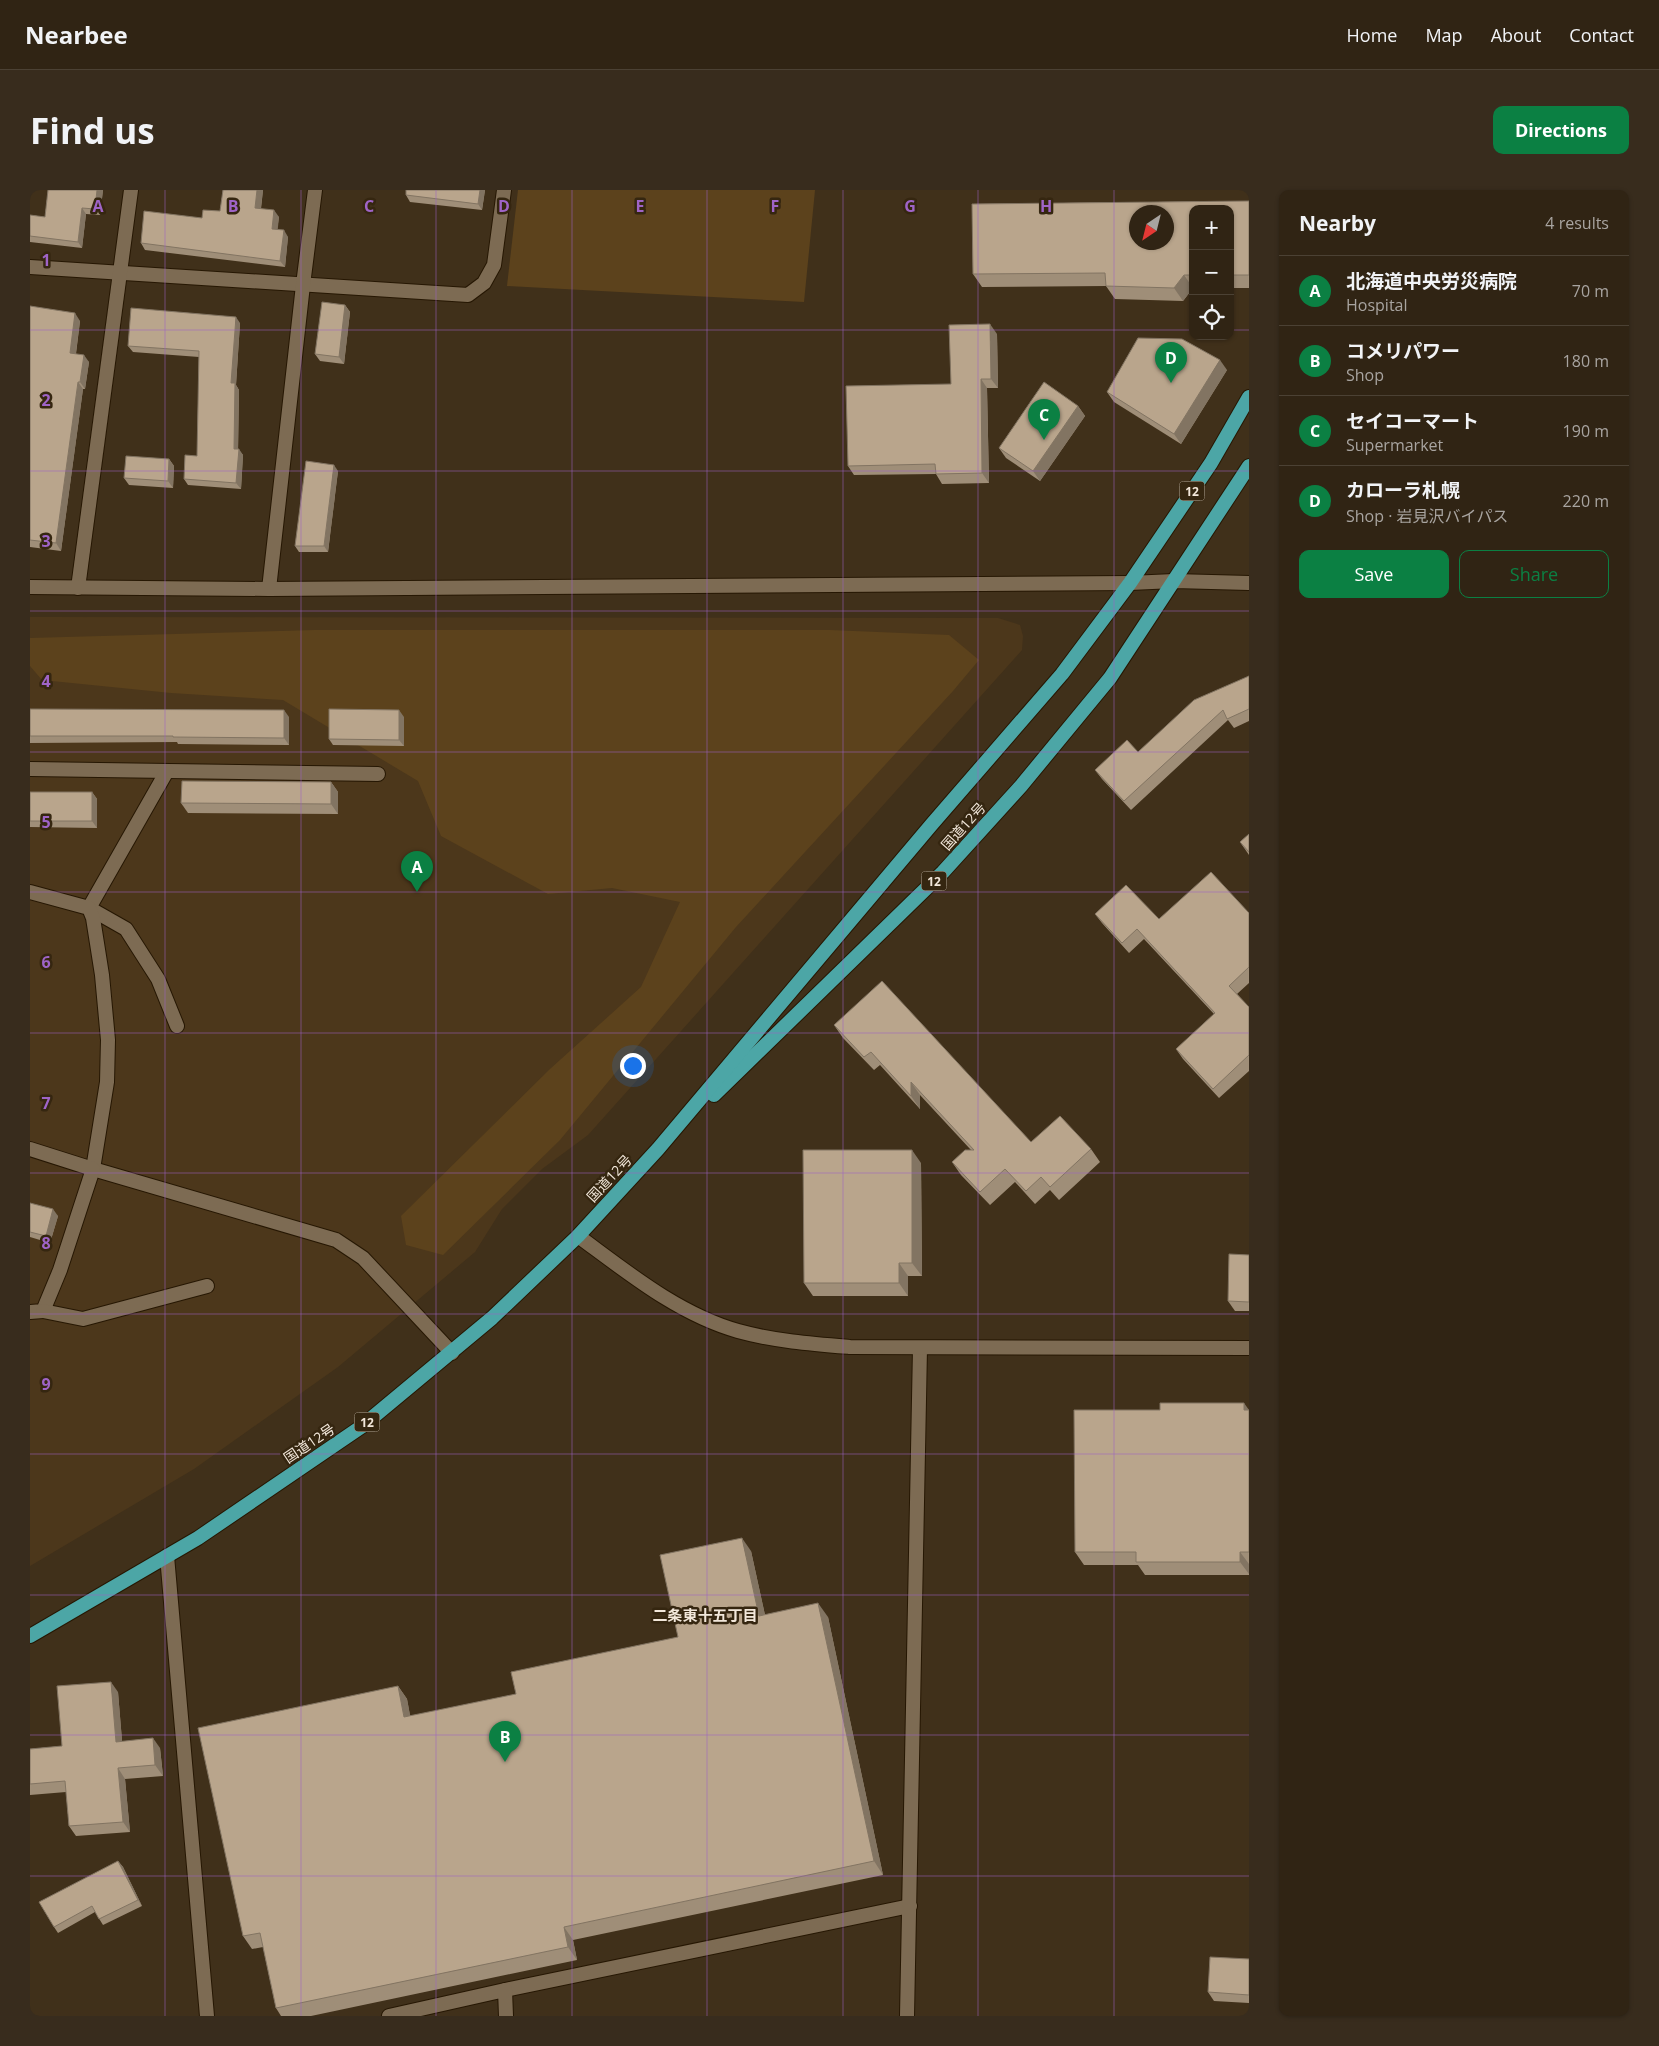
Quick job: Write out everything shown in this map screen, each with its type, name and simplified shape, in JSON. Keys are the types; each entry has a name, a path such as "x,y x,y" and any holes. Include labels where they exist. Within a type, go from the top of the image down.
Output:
{"highway":[{"name":"12","path":"1130,583 1211,463 1249,397"},
{"name":"12","path":"1174,581 1249,466"},
{"name":"国道12号","path":"30,1636 198,1538 361,1427 452,1353 521,1292 578,1236 658,1150 943,872 1008,801 1110,678 1174,581"},
{"name":"国道12号","path":"658,1150 932,824 1062,674 1130,583"}],"street":[{"path":"78,588 131,190"},
{"path":"269,589 303,285 316,190"},
{"path":"30,267 468,296 484,283 494,265 504,190"},
{"path":"30,587 269,589 1130,583 1174,581 1249,583"},
{"path":"30,769 378,774"},
{"path":"89,908 167,771"},
{"path":"30,892 89,908 126,929 158,979 177,1026"},
{"path":"89,908 93,918 102,974 108,1040 107,1082 93,1170 60,1270 37,1312 83,1318 207,1286"},
{"path":"30,1149 93,1170 336,1240 363,1258 452,1353"},
{"path":"578,1236 630,1274 686,1310 737,1330 785,1341 841,1346 920,1348 1249,1348"},
{"path":"907,2016 920,1348"},
{"path":"167,1556 207,2016"},
{"path":"388,2016 910,1906"},
{"path":"505,1990 506,2016"}],"shaded area":[{"path":"518,190 815,190 804,302 507,286"},
{"path":"30,617 998,618 1020,625 1023,636 1022,650 588,1135 542,1169 502,1209 475,1252 338,1367 194,1469 30,1566"},
{"path":"315,630 830,630 949,635 979,660 953,691 736,927 560,1140 443,1255 406,1245 401,1216 550,1069 641,987 680,902 612,888 548,894 441,836 418,781 283,700 171,693 42,680 30,666 30,638"}],"building":[{"path":"48,190 97,190 95,209 82,208 78,242 30,236 30,215 45,217"},
{"path":"223,190 257,190 255,208 274,210 272,229 284,230 280,261 141,243 144,211 202,218 203,210 220,211"},
{"path":"406,190 480,190 478,204 406,195"},
{"path":"1249,201 1249,275 1234,275 1234,205 1189,205 1189,275 1184,275 1174,288 1106,286 1105,273 973,274 972,204"},
{"path":"322,302 345,305 339,357 315,354"},
{"path":"30,306 75,313 70,353 84,355 80,382 78,382 56,543 30,540"},
{"path":"131,308 236,317 231,383 235,383 234,449 239,449 236,483 184,479 185,455 197,456 199,351 128,346"},
{"path":"990,324 991,379 981,379 982,473 936,474 935,464 848,466 846,386 951,384 949,325"},
{"path":"1138,338 1182,339 1220,360 1174,434 1107,392"},
{"path":"1044,382 1078,406 1033,471 999,448"},
{"path":"126,456 169,459 168,481 124,478"},
{"path":"306,461 334,465 324,546 295,546"},
{"path":"1249,676 1249,709 1227,719 1223,710 1124,801 1095,770 1127,740 1138,752 1194,700"},
{"path":"30,709 284,710 284,738 30,736"},
{"path":"329,709 399,710 399,740 329,739"},
{"path":"182,781 331,782 331,804 181,803"},
{"path":"30,792 92,792 92,821 30,821"},
{"path":"1249,834 1249,852 1240,842"},
{"path":"1211,872 1249,913 1249,967 1229,986 1249,1007 1249,1055 1213,1089 1176,1049 1215,1013 1137,929 1122,943 1095,914 1126,885 1159,919"},
{"path":"882,981 1031,1142 1060,1116 1091,1149 1050,1187 1041,1177 1026,1191 1005,1169 980,1192 952,1162 965,1150 974,1150 911,1082 911,1096 871,1052 864,1057 834,1025"},
{"path":"803,1150 912,1150 912,1263 899,1263 899,1283 804,1283"},
{"path":"30,1203 53,1209 46,1236 30,1232"},
{"path":"1229,1254 1249,1255 1249,1302 1228,1301"},
{"path":"1160,1403 1244,1403 1244,1410 1249,1410 1249,1552 1240,1552 1240,1562 1136,1562 1136,1552 1075,1552 1074,1410 1160,1410"},
{"path":"742,1538 759,1616 818,1603 874,1861 564,1927 568,1947 276,2008 260,1933 243,1936 198,1728 398,1686 404,1717 516,1694 511,1672 678,1637 660,1555"},
{"path":"111,1682 116,1742 153,1738 155,1765 118,1768 123,1822 69,1826 65,1781 30,1784 30,1749 62,1746 57,1686"},
{"path":"118,1861 138,1900 99,1919 92,1906 54,1927 39,1902"},
{"path":"1210,1957 1249,1959 1249,1995 1208,1992"}],"place":[{"name":"カローラ札幌","path":"1171,383"},
{"name":"セイコーマート","path":"1044,440"},
{"name":"北海道中央労災病院","path":"417,892"},
{"name":"コメリパワー","path":"505,1762"}],"district":[{"name":"二条東十五丁目","path":"705,1615"}]}
